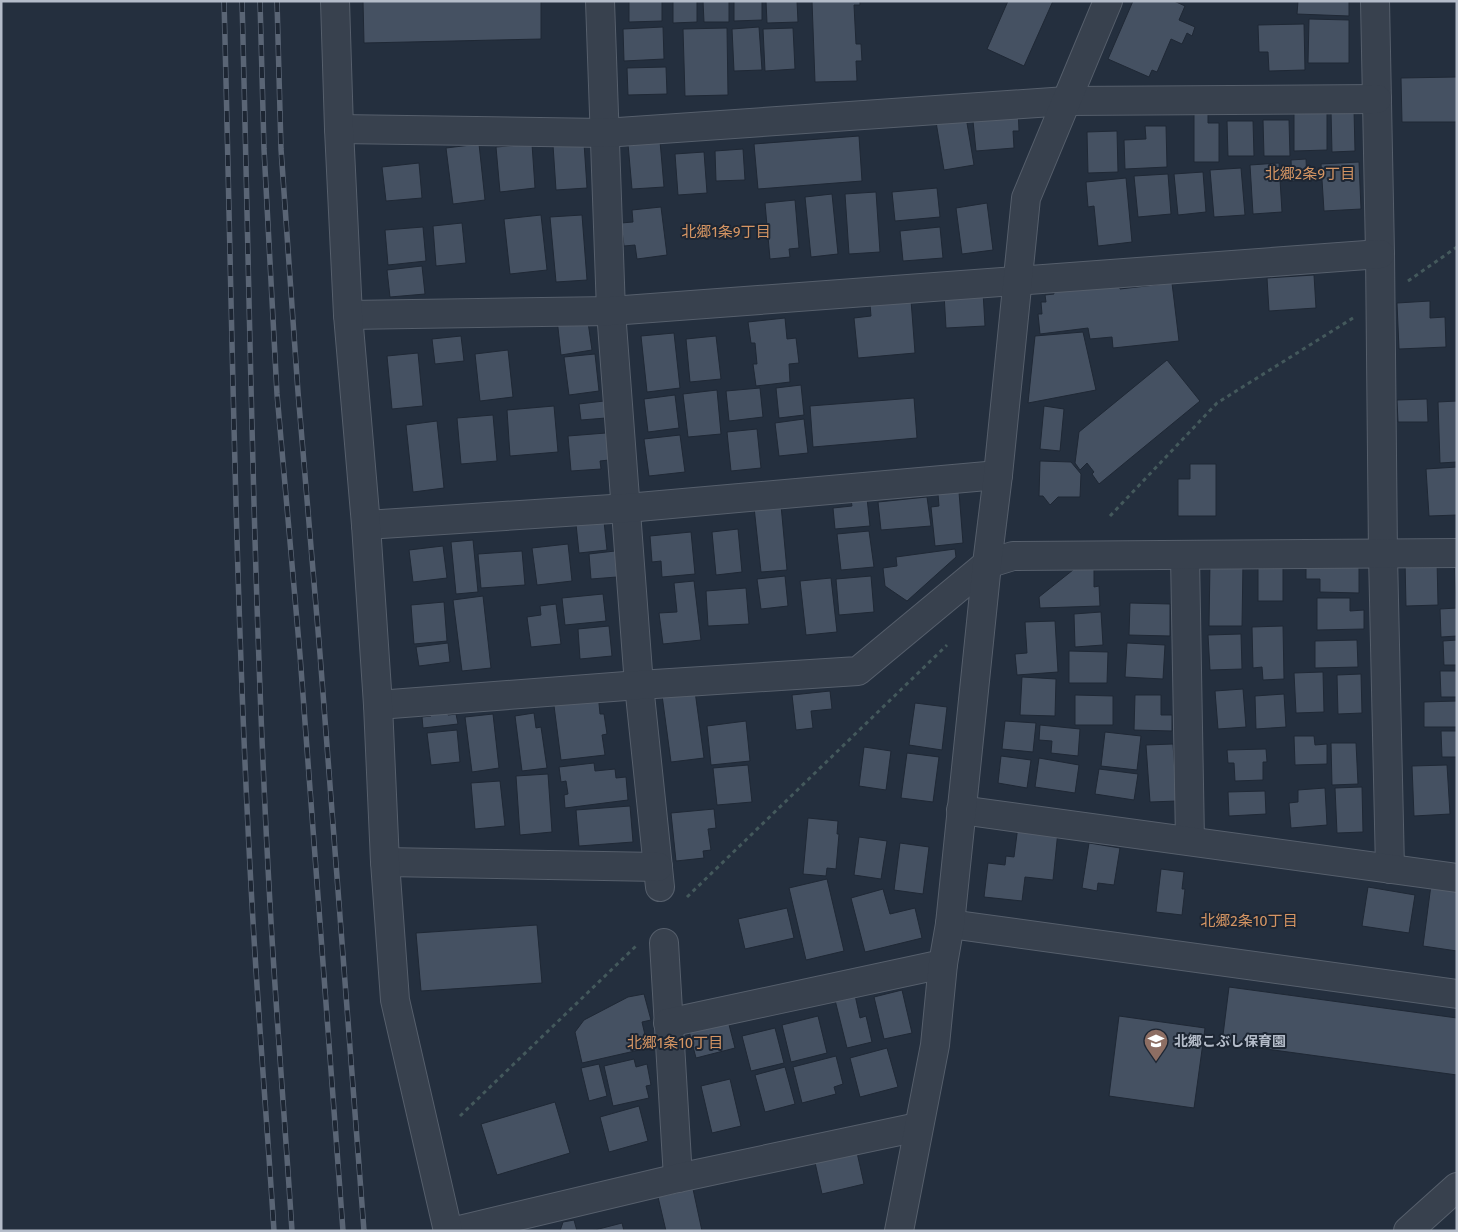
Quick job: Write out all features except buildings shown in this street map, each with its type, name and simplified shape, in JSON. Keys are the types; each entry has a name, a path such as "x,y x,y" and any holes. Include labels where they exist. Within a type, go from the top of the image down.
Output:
{"street":[{"path":"335,1 338,129 348,315 366,525 378,705 385,862 395,1000 448,1231"},
{"path":"385,862 659,877 639,686 611,311 600,1"},
{"path":"899,1231 935,1045 943,964 950,924 1026,198 1108,1"},
{"path":"1375,1 1380,254 1382,555 1390,869"},
{"path":"338,129 604,133 1067,101 1377,99"},
{"path":"348,315 611,311 1380,254"},
{"path":"366,525 626,508 998,475"},
{"path":"378,705 858,672 987,564 1012,556 1457,554"},
{"path":"1185,556 1190,841"},
{"path":"961,810 1457,878"},
{"path":"950,924 1457,994"},
{"path":"651,943 668,1023 678,1178"},
{"path":"668,1023 943,964"},
{"path":"455,1231 678,1178 918,1127"},
{"path":"1408,1231 1457,1187"}],"path":[{"path":"1110,516 1217,403 1380,300 1457,247"},
{"path":"682,902 947,645"},
{"path":"460,1116 651,943"}],"railway":[{"path":"224,1 235,452 246,791 254,945 274,1231"},
{"path":"242,1 253,452 264,791 272,945 292,1231"},
{"path":"260,1 264,149 277,394 300,655 343,1231"},
{"path":"277,1 281,149 298,392 364,1231"}],"place":[{"name":"北郷こぶし保育園","path":"1156,1062"}],"district":[{"name":"北郷2条9丁目","path":"1310,174"},
{"name":"北郷1条9丁目","path":"726,232"},
{"name":"北郷2条10丁目","path":"1249,921"},
{"name":"北郷1条10丁目","path":"675,1043"}]}
